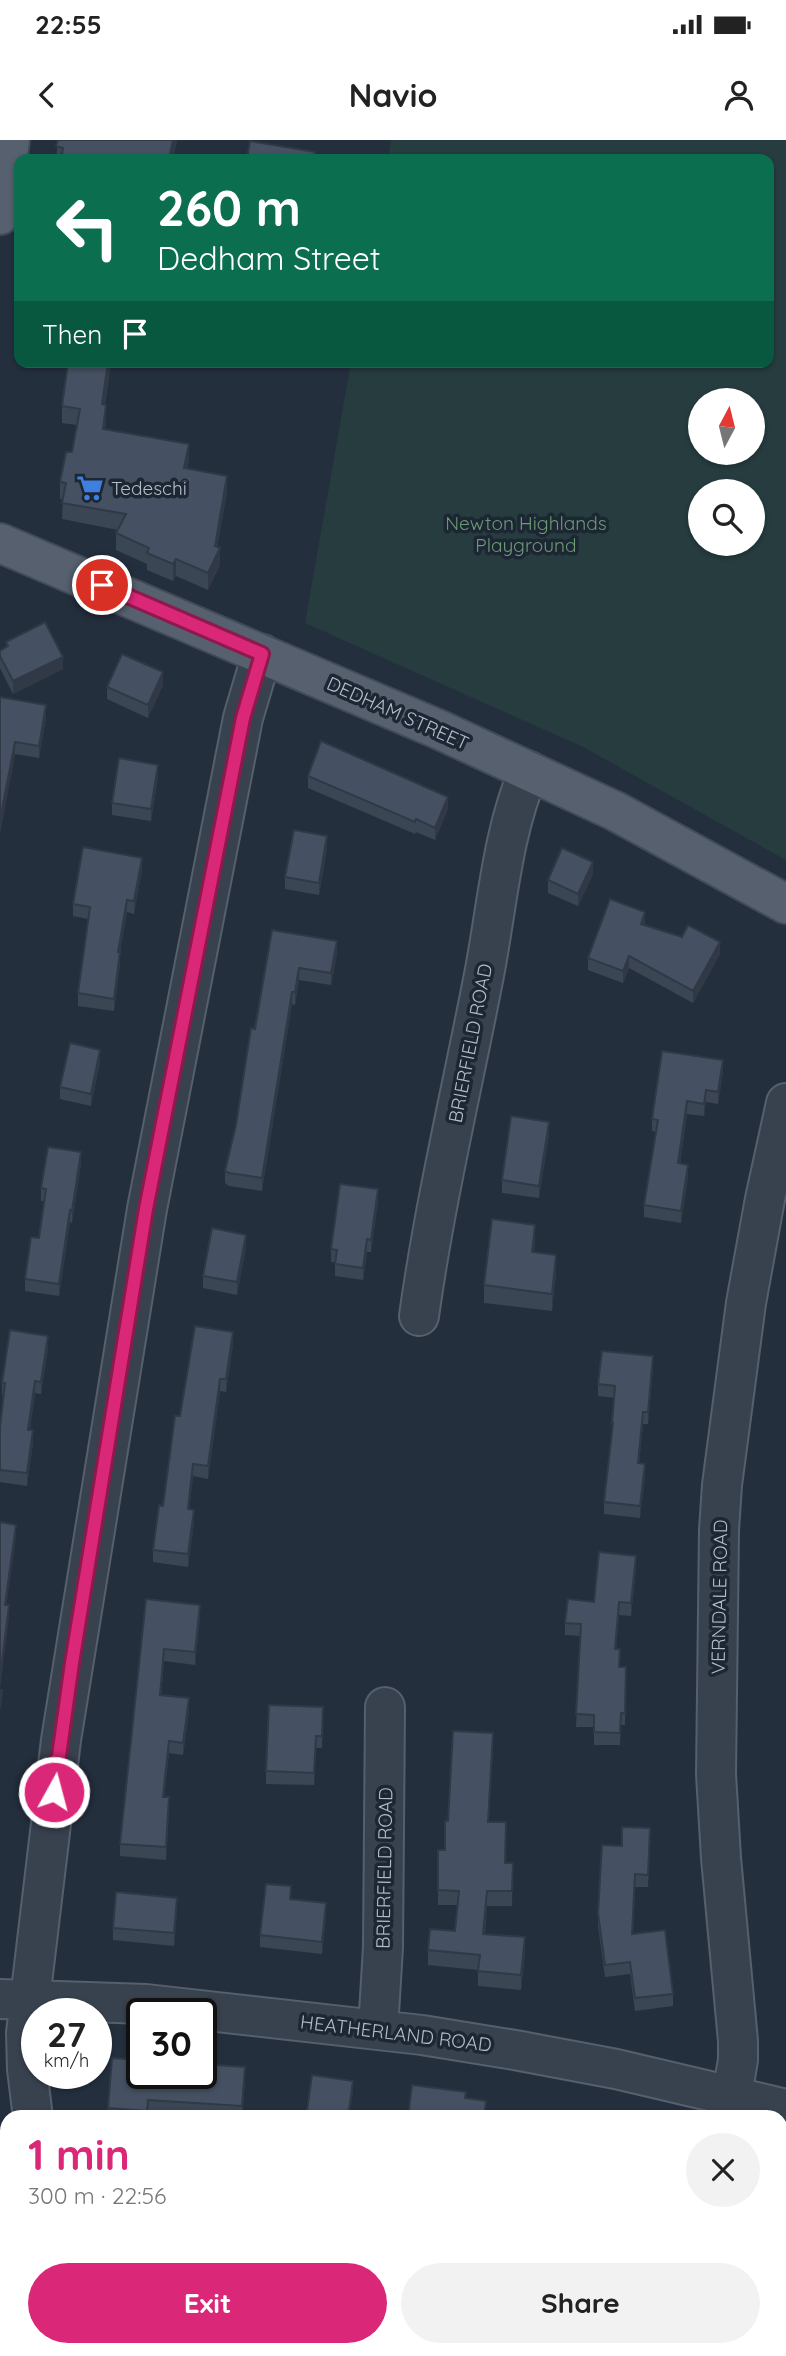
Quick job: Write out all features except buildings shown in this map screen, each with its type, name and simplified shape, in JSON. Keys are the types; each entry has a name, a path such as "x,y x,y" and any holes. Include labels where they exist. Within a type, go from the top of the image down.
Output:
{"main road":[{"path":"0,215 10,140"},
{"name":"DEDHAM STREET","path":"0,543 440,730 615,811 786,904"}],"street":[{"path":"32,2110 14,2000 61,1740 146,1209 243,718 262,654"},
{"name":"BRIERFIELD ROAD","path":"419,1316 438,1201 471,1043 510,830 529,771"},
{"name":"VERNDALE ROAD","path":"732,2095 738,2041 716,1774 719,1530 722,1485 746,1303 786,1103"},
{"name":"BRIERFIELD ROAD","path":"378,2030 383,1947 385,1707"},
{"name":"HEATHERLAND ROAD","path":"14,2000 160,2005 515,2049 616,2069 786,2109"}],"green space":[{"name":"Newton Highlands Playground","path":"391,140 786,140 786,860 583,747 305,623 350,368 774,368 774,154 389,154"}],"place":[{"name":"Tedeschi","path":"90,488"}],"route":[{"path":"54,1792 72,1663 146,1209 243,718 262,654 102,585"}]}
